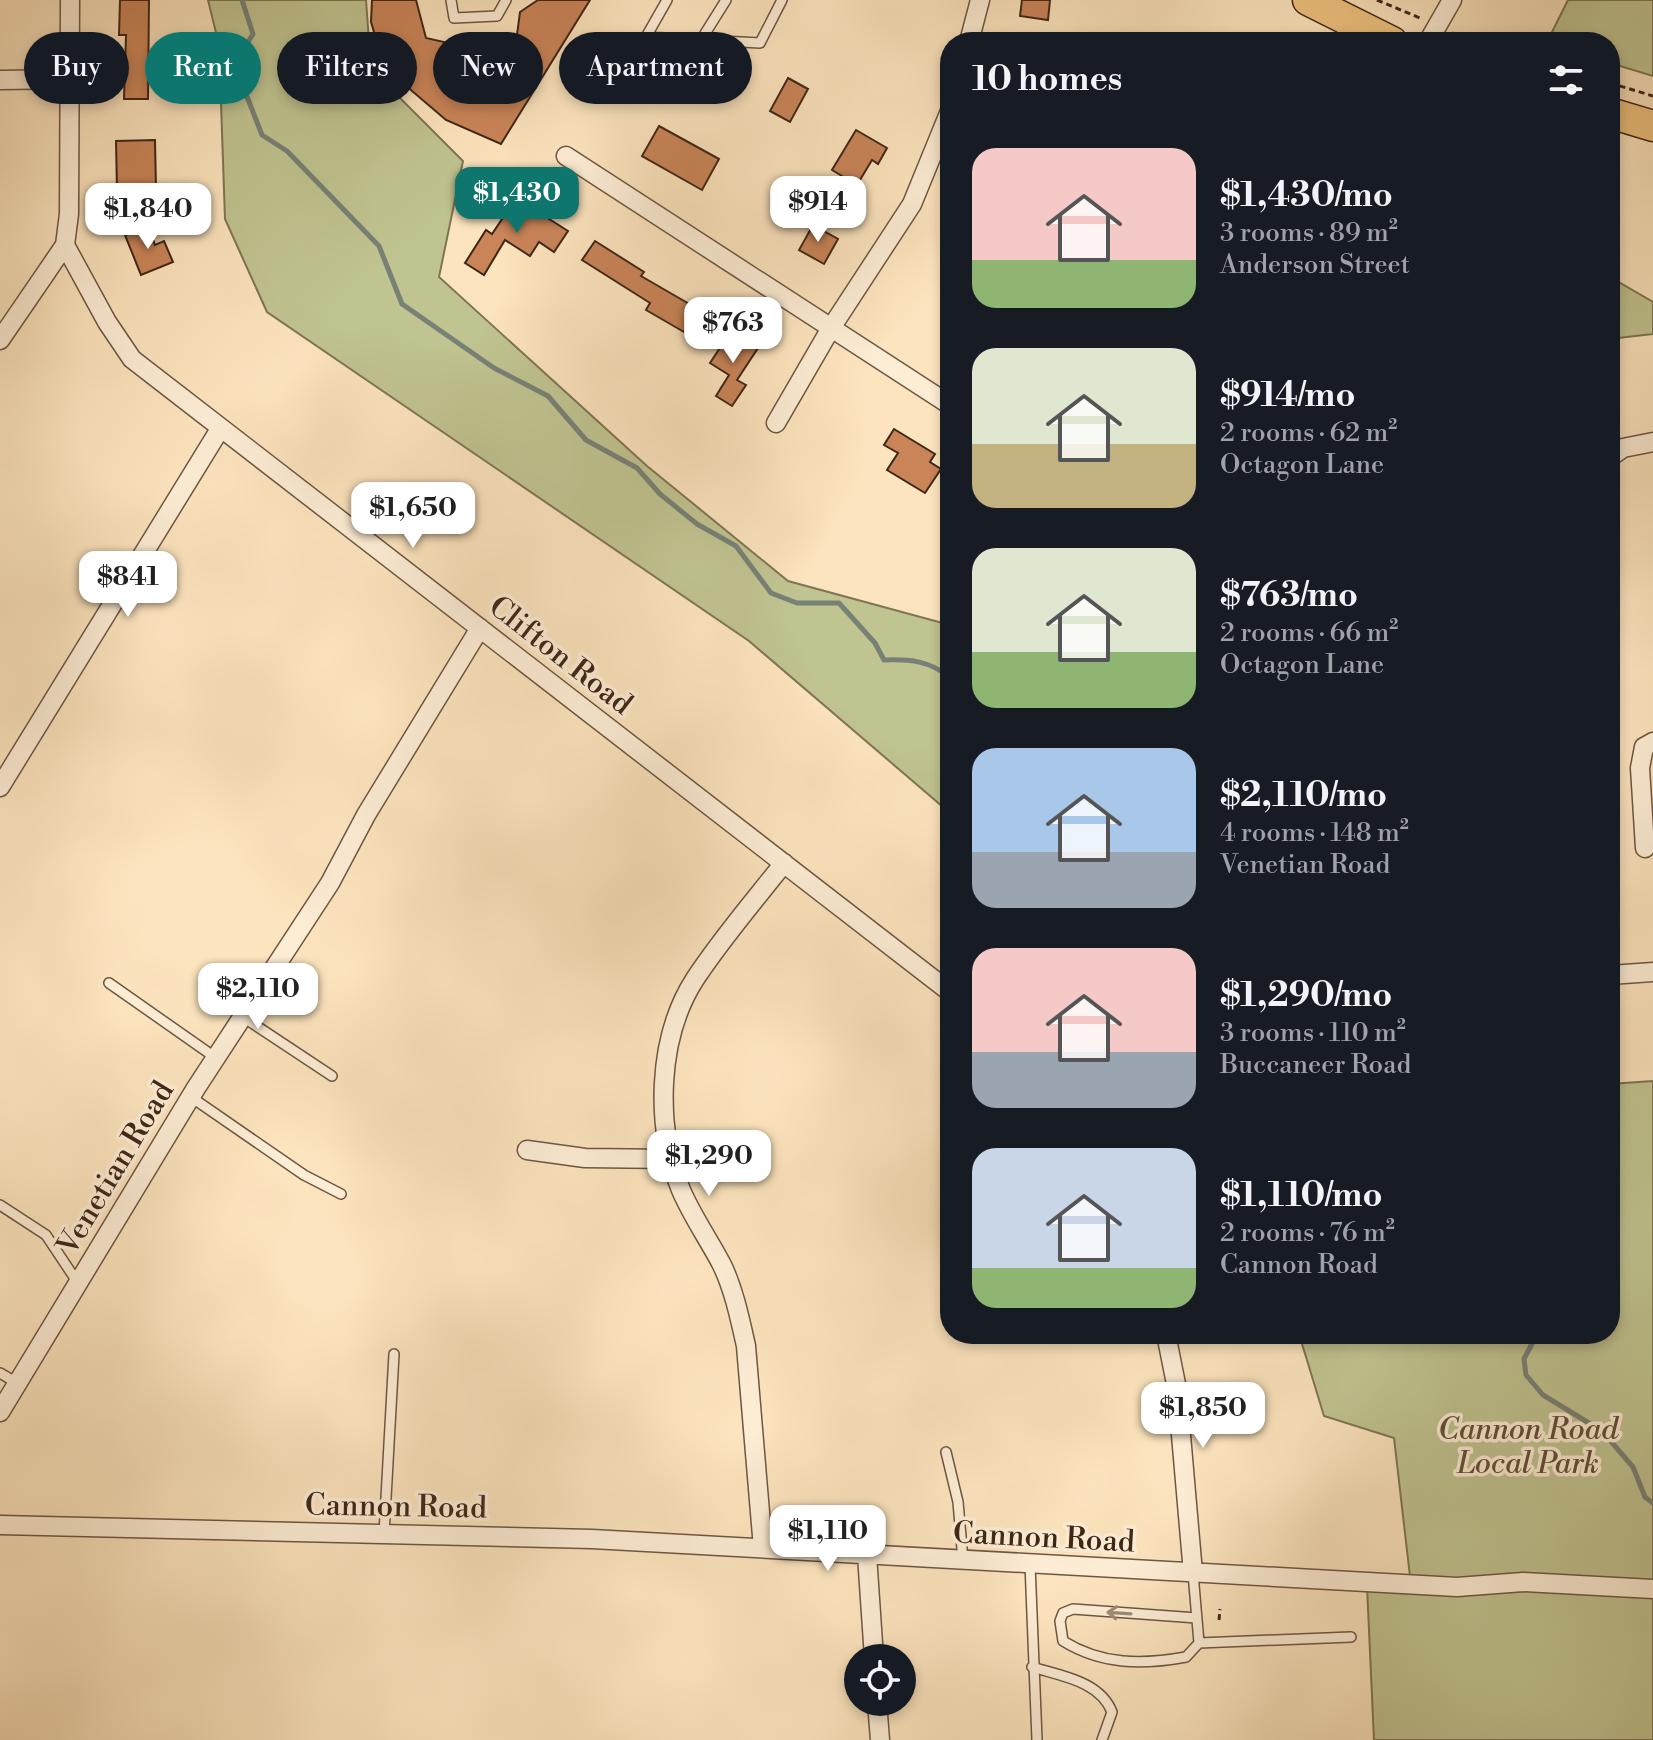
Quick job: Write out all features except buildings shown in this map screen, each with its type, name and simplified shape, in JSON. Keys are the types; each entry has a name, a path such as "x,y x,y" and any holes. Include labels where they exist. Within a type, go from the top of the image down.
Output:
{"main road":[{"path":"1308,0 1372,32"},
{"path":"1620,116 1653,126"}],"street":[{"path":"70,0 70,32"},
{"path":"972,32 980,0"},
{"path":"1434,32 1452,0"},
{"path":"0,80 24,80"},
{"path":"3,330 65,245 69,214 70,104"},
{"path":"776,423 831,328 912,204 940,135"},
{"path":"566,156 940,399"},
{"name":"Clifton Road","path":"65,245 107,322 132,359 940,984"},
{"path":"0,787 220,429"},
{"path":"1620,450 1653,442"},
{"name":"Venetian Road","path":"0,1412 191,1097 330,883 366,815 480,628"},
{"path":"1645,848 1640,768 1644,747 1653,742"},
{"path":"763,1548 746,1346 739,1314 723,1268 681,1191 664,1112 669,1046 678,1014 694,980 784,863"},
{"path":"1620,974 1653,972"},
{"path":"527,1150 585,1158 672,1159"},
{"path":"1168,1344 1177,1389 1193,1573"},
{"name":"Cannon Road","path":"0,1525 592,1539 1457,1587 1523,1582 1653,1589"},
{"path":"867,1555 873,1644"},
{"path":"878,1716 880,1740"}],"lane":[{"path":"451,0 454,18 497,16 506,0"},
{"path":"649,32 667,0"},
{"path":"706,32 726,0"},
{"path":"752,43 760,43 782,0"},
{"path":"109,983 216,1058"},
{"path":"243,1017 332,1076"},
{"path":"191,1097 304,1175 341,1194"},
{"path":"0,1205 46,1235 78,1283"},
{"path":"384,1534 394,1354"},
{"path":"0,1373 17,1383"},
{"path":"946,1452 958,1502 963,1560"},
{"path":"1030,1564 1037,1740"},
{"path":"1193,1573 1199,1643"},
{"path":"1197,1618 1073,1609 1063,1613 1060,1621 1063,1641 1079,1651 1115,1663 1186,1657 1199,1643 1351,1637"},
{"path":"1032,1667 1080,1682 1100,1693 1112,1712 1102,1740"}],"path":[{"path":"1620,86 1653,96"},
{"path":"1219,1620 1220,1609"}],"green space":[{"path":"208,0 366,0 368,32 277,32 277,104 406,104 463,161 439,277 647,466 788,581 940,622 940,804 749,641 267,312 225,219 221,104 261,104 261,32 216,32"},
{"path":"1568,0 1653,0 1653,76 1620,66 1620,32 1552,32"},
{"path":"1620,283 1653,302 1653,334 1620,338"},
{"name":"Cannon Road Local Park","path":"1653,1081 1653,1740 1374,1740 1367,1586 1411,1585 1394,1438 1324,1416 1302,1344 1620,1344 1620,1083"}],"waterway":[{"path":"242,0 253,34 242,52 237,71 262,135 287,151 379,246 402,304 494,368 548,396 586,440 637,468 660,494 697,524 736,546 771,593 797,603 839,603 875,643 884,660 919,662 940,670"},
{"path":"1532,1344 1524,1359 1526,1375 1543,1395 1602,1431 1633,1467 1645,1497 1653,1503"}]}
